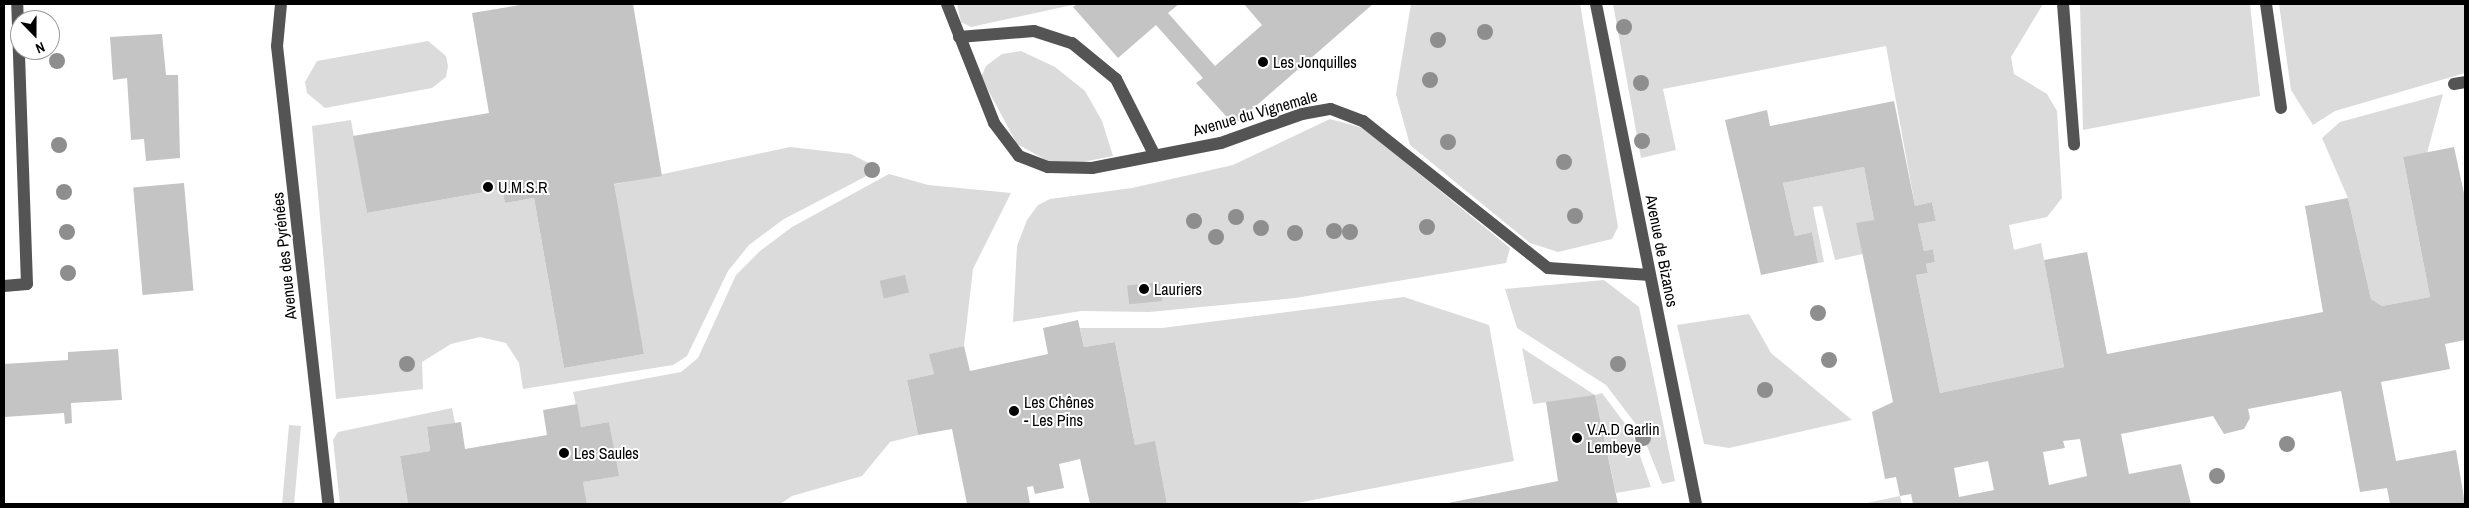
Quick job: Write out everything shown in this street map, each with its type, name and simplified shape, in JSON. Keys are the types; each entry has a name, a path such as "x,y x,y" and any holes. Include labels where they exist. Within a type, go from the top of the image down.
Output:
{"street":[{"path":"4,286 27,284 17,4"},
{"name":"Avenue des Pyrénées","path":"281,4 277,46 328,504"},
{"name":"Avenue du Vignemale","path":"946,4 982,100 1019,156 1048,167 1092,168 1221,143 1302,114 1331,109 1363,121 1548,268 1650,275"},
{"name":"Avenue de Bizanos","path":"1596,4 1696,504"},
{"path":"2063,4 2074,145"},
{"path":"2266,4 2281,108"},
{"path":"959,37 1034,31 1072,43 1116,79 1155,156"}],"shaded area":[{"path":"957,4 1077,4 971,27 961,22"},
{"path":"1411,4 1580,4 1618,227 1612,239 1558,252 1530,243 1410,145 1396,94"},
{"path":"1613,4 2043,4 2011,57 2014,74 2047,94 2057,111 2062,198 2047,217 2009,225 2014,250 2041,243 2064,367 1940,393 1916,275 1928,273 1926,264 1935,262 1933,249 1924,251 1918,224 1936,221 1932,202 1915,206 1886,46 1663,89 1676,150 1641,158"},
{"path":"2080,4 2250,4 2260,96 2083,130"},
{"path":"2279,4 2465,4 2465,73 2335,111 2313,125 2291,90"},
{"path":"428,41 446,56 448,66 446,77 432,88 325,108 307,93 305,82 317,61"},
{"path":"1021,51 1055,67 1085,91 1102,121 1113,156 1078,163 1048,161 1017,144 981,77 986,66 1002,54"},
{"path":"2443,94 2427,153 2403,157 2430,297 2382,306 2371,299 2348,198 2322,138 2340,122"},
{"path":"1330,119 1363,128 1510,248 1506,263 1295,298 1149,312 1081,311 1013,322 1017,246 1027,220 1038,205 1050,199 1132,188 1233,165"},
{"path":"351,120 367,213 502,189 505,203 534,198 564,368 644,354 612,185 790,147 851,154 880,169 784,219 749,245 728,271 687,356 673,365 523,389 519,363 506,343 480,337 451,344 422,362 423,389 336,399 312,126"},
{"path":"1864,167 1874,220 1863,254 1835,260 1822,206 1813,207 1824,262 1818,263 1812,232 1795,236 1783,183"},
{"path":"889,174 928,185 1011,193 973,269 964,346 930,354 934,374 907,380 918,435 890,442 862,476 792,496 780,504 587,504 583,482 618,476 609,422 581,427 573,392 681,372 698,358 736,275 760,251 792,227"},
{"path":"1604,280 1639,307 1675,481 1662,484 1641,431 1606,385 1517,328 1505,289"},
{"path":"1404,297 1489,325 1514,461 1292,504 1167,504 1155,442 1135,445 1115,342 1084,347 1080,328 1162,328"},
{"path":"1749,314 1771,353 1852,420 1729,448 1704,444 1677,325"},
{"path":"1522,348 1595,395 1602,393 1632,433 1651,487 1616,493 1595,396 1533,404"},
{"path":"452,408 455,423 427,428 430,451 400,456 408,504 340,504 333,440 338,432"},
{"path":"289,425 301,426 294,504 282,504"},
{"path":"1900,496 1902,504 1862,504"}],"building":[{"name":"U.M.S.R","path":"526,4 633,4 662,176 614,184 644,354 564,368 534,198 505,203 502,189 367,213 353,136 489,113 472,13"},
{"name":"Les Jonquilles","path":"1077,4 1179,4 1168,13 1215,66 1262,25 1244,4 1373,4 1234,125 1196,83 1203,78 1156,25 1118,58 1073,7"},
{"path":"162,34 166,75 178,75 180,158 146,161 144,139 131,140 127,78 113,80 110,37"},
{"path":"1894,101 1915,206 1932,202 1936,221 1918,224 1924,251 1933,249 1935,262 1926,264 1928,273 1916,275 1940,393 2064,367 2044,260 2087,252 2107,354 2323,312 2305,206 2348,198 2371,299 2382,306 2430,297 2403,157 2454,147 2465,198 2465,340 2445,344 2450,369 2381,382 2396,461 2456,450 2465,504 2390,504 2387,488 2360,492 2341,391 2248,409 2250,418 2244,429 2224,434 2213,416 2121,434 2129,474 2181,464 2191,504 1913,504 1911,494 1900,496 1896,477 1885,479 1872,412 1893,402 1856,223 1874,220 1864,167 1783,183 1795,236 1812,232 1818,263 1761,275 1725,120 1767,110 1770,126","holes":["2080,439 2087,476 2049,485 2043,452 2065,448 2063,441","1988,461 1994,490 1959,497 1954,468"]},
{"path":"184,183 193,291 143,295 133,187"},
{"path":"905,275 909,293 884,298 880,281"},
{"path":"1160,282 1162,301 1129,304 1127,285"},
{"name":"Les Chênes - Les Pins","path":"1078,320 1084,347 1115,342 1135,445 1155,441 1167,504 1090,504 1080,459 1059,464 1064,488 1035,494 1033,486 1027,487 1030,504 967,504 952,429 918,435 907,380 934,374 929,354 964,346 970,371 1048,354 1043,328"},
{"path":"118,349 122,400 71,403 72,423 65,424 64,413 4,417 4,364 68,360 68,352"},
{"name":"V.A.D Garlin Lembeye","path":"1595,395 1618,504 1443,504 1558,481 1546,402"},
{"name":"Les Saules","path":"577,404 581,427 609,422 619,476 583,482 587,504 408,504 400,456 430,451 427,427 461,422 465,449 547,435 543,410"}],"place":[{"name":"Les Jonquilles","path":"1263,62"},
{"name":"U.M.S.R","path":"488,187"},
{"name":"Lauriers","path":"1144,289"},
{"name":"Les Chênes - Les Pins","path":"1014,411"},
{"name":"V.A.D Garlin Lembeye","path":"1577,438"},
{"name":"Les Saules","path":"564,453"}]}
